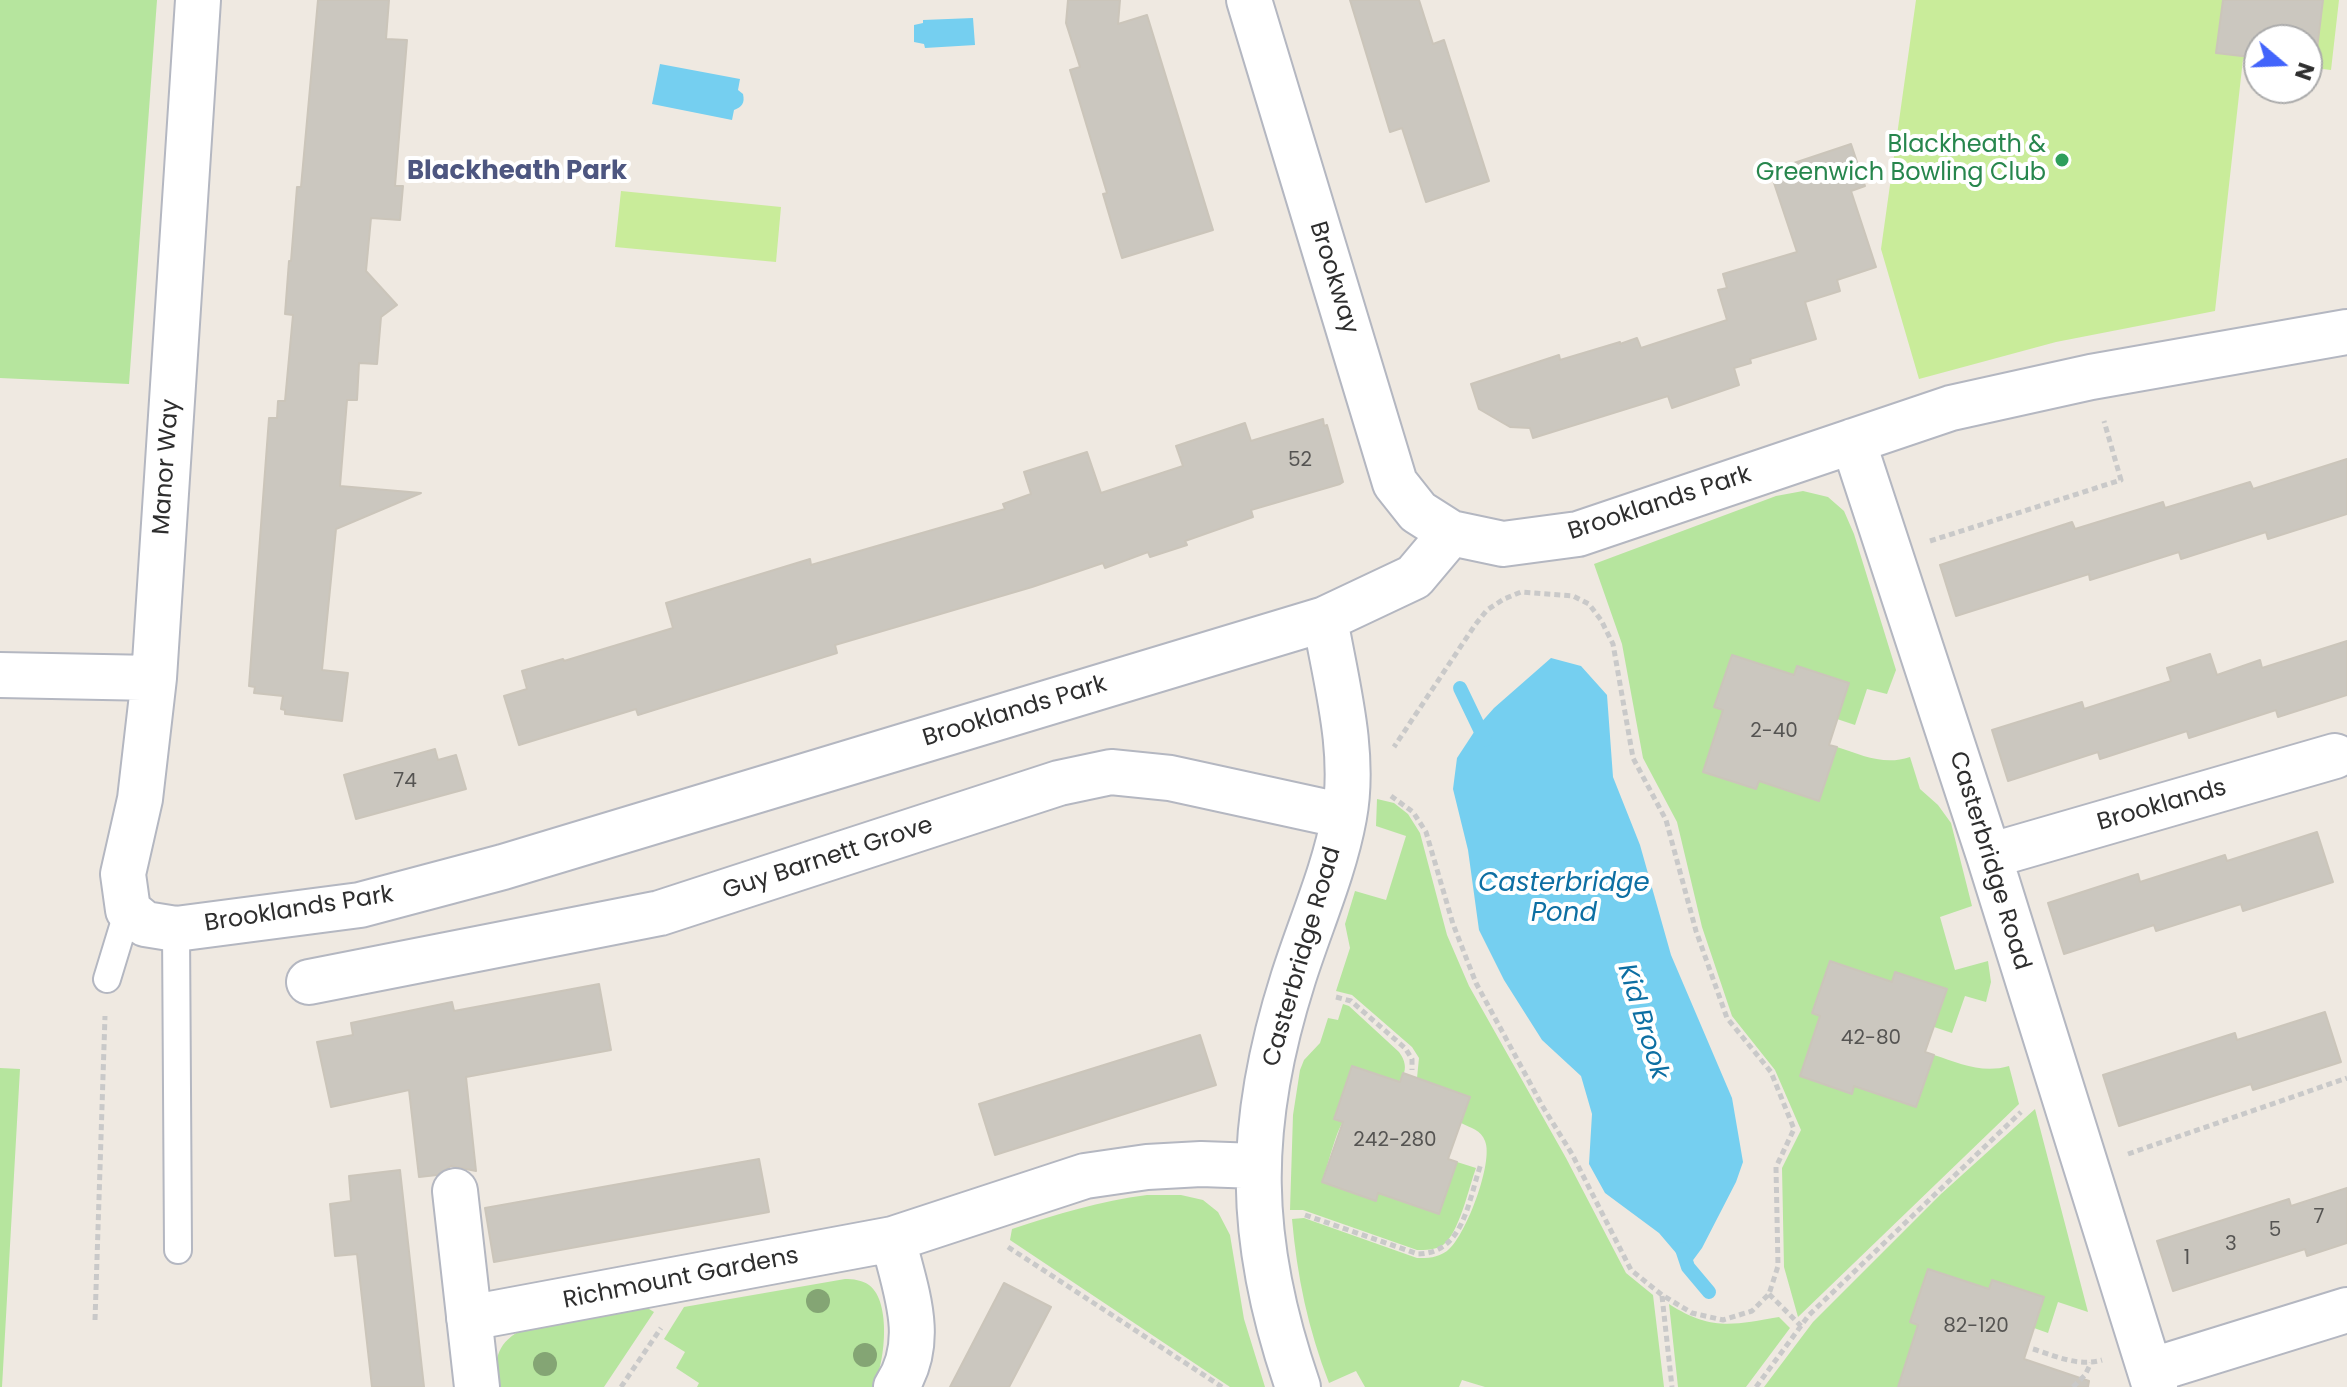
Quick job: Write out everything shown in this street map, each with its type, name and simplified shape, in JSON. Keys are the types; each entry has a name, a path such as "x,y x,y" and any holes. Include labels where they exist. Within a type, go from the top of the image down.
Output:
{"street":[{"name":"Manor Way","path":"150,921 123,874 140,799 154,678 198,0"},
{"name":"Brookway","path":"1249,0 1395,483 1418,512 1451,533"},
{"name":"Brooklands Park","path":"150,921 374,902 503,867 1325,619 1414,577 1451,533 1503,544 1578,534 1951,408 2091,377 2347,332"},
{"path":"1853,441 1891,553"},
{"name":"Casterbridge Road","path":"1891,553 2149,1368"},
{"name":"Casterbridge Road","path":"1298,1387 1269,1288 1258,1219 1257,1166 1263,1105 1274,1047 1344,816 1348,765 1325,619"},
{"path":"0,675 154,678"},
{"name":"Brooklands","path":"1989,856 2335,756"},
{"name":"Guy Barnett Grove","path":"309,982 660,913 1059,783 1111,772 1170,778 1344,816"},
{"name":"Richmount Gardens","path":"469,1318 893,1239 1085,1176 1188,1165 1257,1166"},
{"path":"455,1191 477,1387"},
{"path":"893,1239 912,1316 913,1347 903,1377 896,1387"},
{"path":"2149,1368 2347,1310"}],"lane":[{"path":"107,979 150,921"},
{"path":"150,921 178,1250"}],"path":[{"path":"1891,553 2121,480 2091,377"},
{"path":"1384,794 1396,798 1413,812 1426,832 1453,924 1476,983 1572,1154 1631,1270 1662,1295 1692,1313 1723,1320 1752,1311 1769,1294 1778,1266 1776,1167 1794,1129 1771,1072 1727,1018 1696,931 1666,820 1633,758 1613,644 1601,620 1589,604 1573,596 1521,592 1504,599 1487,610 1475,625 1389,755"},
{"path":"95,1320 107,979"},
{"path":"1330,995 1351,1001 1405,1048 1412,1059 1412,1070"},
{"path":"1756,1387 1801,1326 1856,1268 2057,1078"},
{"path":"2086,1169 2347,1078"},
{"path":"1258,1219 1305,1214 1418,1254 1432,1254 1446,1248 1456,1237 1481,1164"},
{"path":"989,1207 1002,1243 1222,1387"},
{"path":"621,1387 670,1314 666,1282"},
{"path":"1769,1294 1801,1326"},
{"path":"1662,1295 1672,1387"},
{"path":"2033,1349 2075,1362 2149,1368"},
{"path":"2073,1387 2091,1363"}],"green space":[{"path":"0,0 157,0 129,384 0,378"},
{"name":"Blackheath & Greenwich Bowling Club","path":"1916,0 2339,0 2331,70 2323,69 2323,24 2243,24 2243,59 2215,311 2056,342 1919,379 1881,249"},
{"path":"621,191 781,207 776,262 615,247"},
{"path":"1803,491 1828,497 1844,511 1896,670 1887,694 1867,689 1855,725 1837,719 1848,683 1798,666 1794,675 1732,655 1714,707 1723,710 1703,771 1756,789 1759,781 1819,801 1837,747 1882,760 1910,757 1920,789 1938,805 1951,823 1972,906 1940,917 1955,970 1988,961 1991,982 1986,1002 1965,996 1952,1033 1934,1027 1946,989 1895,973 1892,982 1830,961 1812,1012 1820,1016 1800,1076 1851,1094 1854,1086 1916,1107 1934,1055 1980,1068 2009,1066 2019,1104 1798,1317 1784,1267 1782,1168 1801,1130 1775,1070 1732,1016 1702,927 1677,822 1643,758 1622,644 1594,564 1776,496"},
{"path":"1377,799 1394,803 1408,814 1420,833 1447,935 1469,986 1566,1158 1626,1273 1653,1295 1664,1387 1485,1387 1462,1380 1459,1387 1365,1387 1356,1371 1329,1383 1304,1302 1292,1219 1304,1218 1417,1258 1440,1255 1454,1243 1469,1216 1482,1182 1487,1151 1481,1134 1461,1123 1469,1097 1417,1078 1419,1058 1412,1047 1352,995 1336,991 1350,948 1345,924 1355,891 1386,900 1406,836 1376,826"},
{"path":"1343,1004 1399,1052 1405,1064 1397,1084 1343,1122 1322,1182 1375,1201 1378,1193 1439,1214 1457,1162 1476,1168 1454,1231 1437,1248 1417,1250 1303,1210 1290,1210 1293,1115 1300,1070 1304,1060 1320,1043 1328,1018 1338,1020"},
{"path":"0,1068 20,1069 2,1387 0,1387"},
{"path":"2035,1109 2088,1312 2058,1302 2048,1333 2034,1328 2044,1297 1993,1280 1989,1289 1928,1269 1910,1322 1919,1325 1899,1387 1764,1387 1813,1322 1941,1194"},
{"path":"1147,1195 1181,1195 1203,1200 1218,1212 1230,1235 1244,1319 1265,1387 1230,1387 1010,1240 1012,1229 1029,1223 1095,1204"},
{"path":"845,1279 869,1285 881,1305 883,1350 873,1387 697,1387 699,1383 676,1368 685,1352 664,1339 684,1307"},
{"path":"641,1304 654,1312 604,1387 494,1387 499,1352 508,1339 525,1328"},
{"path":"1669,1304 1697,1319 1710,1322 1735,1324 1779,1317 1790,1328 1746,1387 1678,1387"}],"water":[{"path":"973,18 975,45 925,48 924,44 914,42 914,25 923,23 923,20"},
{"path":"660,64 740,79 738,90 744,100 734,110 732,120 652,104"},
{"name":"Casterbridge Pond","path":"1551,658 1581,666 1607,695 1613,777 1640,845 1671,955 1732,1098 1743,1162 1702,1248 1688,1267 1659,1233 1605,1193 1589,1164 1592,1114 1581,1076 1542,1040 1504,980 1479,930 1468,850 1453,789 1457,758 1494,708"}],"building":[{"path":"318,0 389,0 386,39 407,40 395,186 403,186 400,220 371,218 366,271 397,305 381,317 377,364 359,363 357,400 347,400 340,486 421,493 336,529 322,670 348,673 342,721 285,714 285,710 281,709 283,696 254,693 255,687 249,686 269,418 277,418 278,401 285,401 293,315 285,314 289,261 297,187 301,187"},
{"path":"1068,0 1120,0 1118,24 1147,15 1213,230 1122,258 1103,194 1107,193 1070,70 1080,67 1066,23"},
{"path":"1350,0 1419,0 1433,44 1444,40 1489,181 1426,202 1402,128 1390,132"},
{"path":"2223,0 2323,0 2320,24 2243,24 2243,56 2216,53"},
{"path":"1851,144 1865,186 1851,191 1876,267 1837,280 1840,291 1805,302 1816,339 1750,359 1751,363 1734,368 1739,385 1672,408 1668,396 1533,438 1530,428 1510,427 1479,409 1471,384 1559,355 1560,360 1637,338 1641,348 1727,320 1718,290 1727,288 1723,274 1797,252 1770,171"},
{"path":"1323,419 1343,482 1340,484 1251,510 1253,517 1150,557 1148,552 1105,568 1103,563 835,645 837,653 638,715 636,709 519,745 504,696 527,689 522,671 673,628 666,603 810,559 811,565 1005,509 1003,504 1031,494 1024,472 1087,452 1101,493 1183,466 1176,446 1245,423 1251,441"},
{"path":"2347,459 2347,514 2268,539 2266,532 2181,559 2179,552 2090,580 2089,574 1956,616 1940,565 2072,522 2075,529 2163,502 2165,508 2250,482 2253,489"},
{"path":"2347,641 2347,695 2278,717 2276,710 2189,738 2187,731 2100,759 2098,752 2008,781 1992,730 2082,702 2084,709 2171,681 2167,668 2210,654 2217,675 2260,660 2262,668"},
{"path":"1732,655 1794,675 1797,666 1849,683 1829,745 1837,747 1819,801 1759,781 1756,789 1703,772 1723,710 1714,707"},
{"path":"435,749 438,760 456,755 466,789 356,819 344,775"},
{"path":"2317,832 2333,882 2243,911 2241,904 2156,931 2154,925 2064,954 2048,903 2138,874 2140,882 2225,855 2227,861"},
{"path":"1830,961 1892,982 1895,972 1947,989 1925,1052 1934,1055 1916,1107 1854,1086 1852,1094 1800,1076 1820,1016 1812,1013"},
{"path":"599,984 611,1050 466,1077 476,1171 451,1166 437,1175 419,1177 409,1090 331,1107 317,1042 353,1035 351,1023 452,1002 454,1011"},
{"path":"2325,1012 2341,1062 2253,1090 2251,1084 2119,1126 2103,1075 2235,1033 2237,1040"},
{"path":"1200,1035 1216,1085 995,1155 979,1104"},
{"path":"1352,1066 1400,1082 1403,1073 1470,1097 1448,1159 1457,1162 1439,1214 1378,1193 1376,1201 1322,1182 1343,1122 1334,1119"},
{"path":"759,1159 769,1212 494,1262 485,1208"},
{"path":"400,1170 424,1387 372,1387 357,1254 335,1256 330,1204 351,1201 349,1176"},
{"path":"2347,1188 2347,1243 2307,1256 2305,1249 2173,1291 2157,1241 2289,1199 2291,1206"},
{"path":"1928,1269 1989,1289 1992,1280 2044,1297 2024,1359 2089,1381 2088,1387 1898,1387 1918,1325 1910,1322"},
{"path":"1004,1283 1051,1307 1009,1387 950,1387"}],"waterway":[{"name":"Kid Brook","path":"1460,688 1485,740"},
{"name":"Kid Brook","path":"1682,1249 1688,1267 1709,1292"}],"place":[{"name":"Blackheath & Greenwich Bowling Club","path":"2062,160"}],"district":[{"name":"Blackheath Park","path":"517,172"}]}
